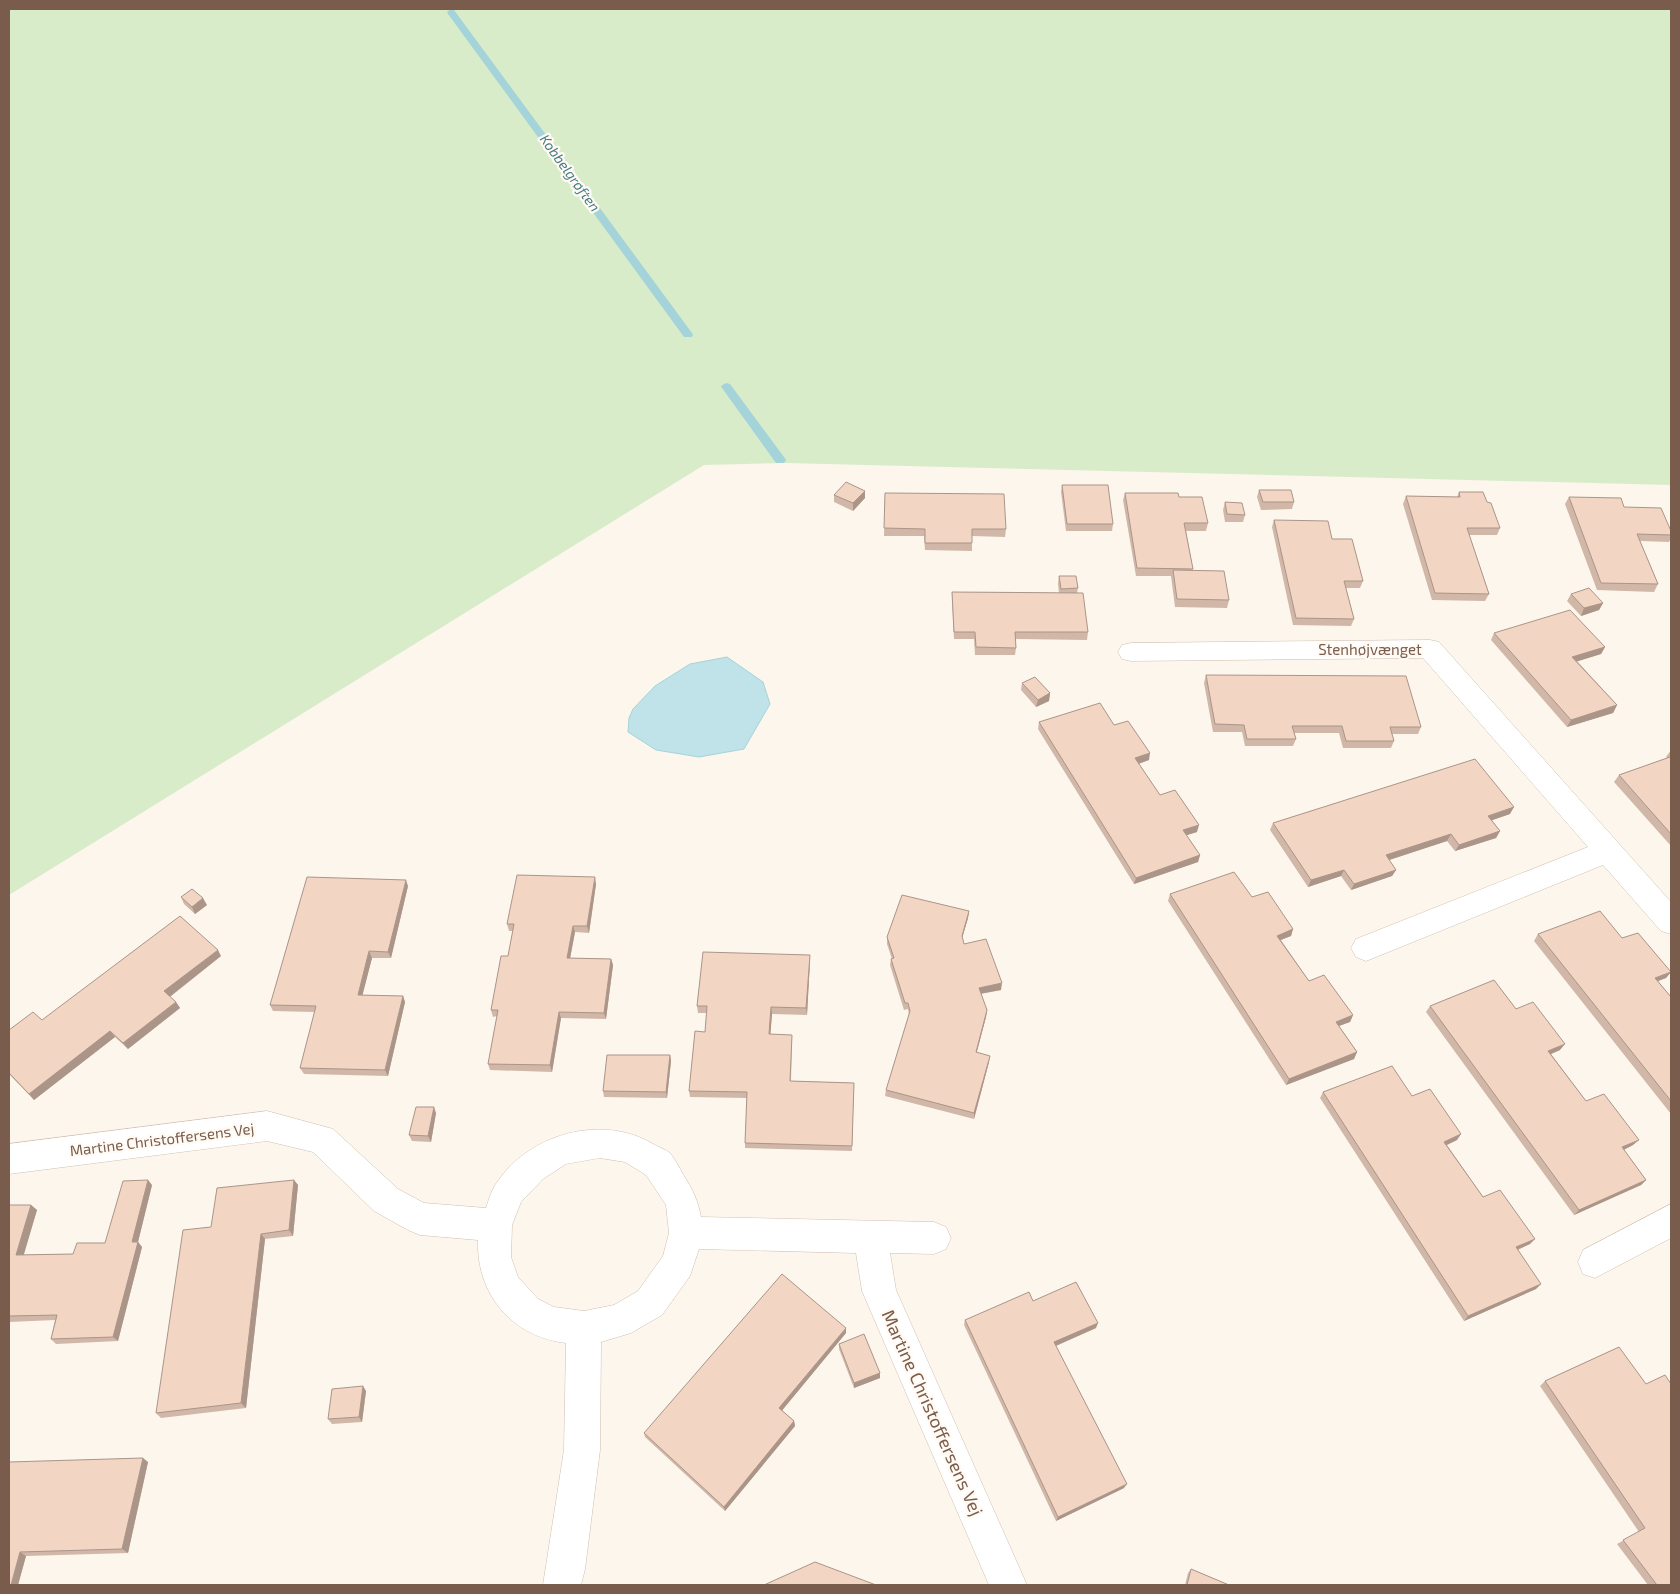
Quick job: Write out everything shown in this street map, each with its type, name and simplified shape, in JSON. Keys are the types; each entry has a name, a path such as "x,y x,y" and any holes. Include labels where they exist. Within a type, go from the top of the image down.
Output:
{"street":[{"name":"Stenhøjvænget","path":"1131,652 1430,649 1671,922"},
{"path":"1366,948 1608,851"},
{"name":"Martine Christoffersens Vej","path":"9,1159 267,1126 322,1140 386,1200 420,1219 495,1225"},
{"path":"600,1143 631,1148 658,1164 682,1201 686,1232 678,1264 650,1303 619,1321 584,1328 550,1324 526,1311 504,1287 494,1257 495,1225 509,1192 531,1168 560,1150 600,1143"},
{"path":"1595,1262 1671,1220"},
{"path":"686,1232 934,1238"},
{"name":"Martine Christoffersens Vej","path":"870,1236 879,1291 1008,1585"},
{"path":"562,1585 566,1569 582,1450 584,1328"}],"green space":[{"path":"9,9 1671,9 1671,485 785,463 704,465 9,895"}],"water":[{"path":"727,657 763,682 770,704 744,749 699,757 656,750 628,732 629,718 633,709 655,686 690,664"}],"building":[{"path":"846,482 865,491 853,503 834,495"},
{"path":"1062,485 1108,485 1113,524 1067,524"},
{"path":"1259,490 1291,490 1294,502 1263,502"},
{"path":"1459,492 1483,492 1487,502 1491,503 1500,528 1467,528 1489,594 1435,593 1406,496 1460,497"},
{"path":"885,493 1004,494 1006,529 972,529 972,543 925,543 925,529 884,528"},
{"path":"1125,493 1178,493 1179,497 1202,497 1208,523 1184,523 1193,569 1137,568"},
{"path":"1569,497 1621,498 1624,507 1661,508 1671,535 1637,534 1658,584 1601,583"},
{"path":"1225,502 1242,503 1245,515 1227,514"},
{"path":"1274,520 1328,521 1332,539 1352,539 1363,581 1344,581 1354,619 1296,618"},
{"path":"1173,570 1224,571 1229,600 1177,599"},
{"path":"1059,576 1076,576 1078,588 1061,589"},
{"path":"1589,588 1603,603 1584,608 1571,594"},
{"path":"952,592 1083,593 1088,632 1015,632 1016,648 976,647 975,632 954,632"},
{"path":"1570,610 1605,647 1572,657 1617,705 1571,720 1494,633"},
{"path":"1206,675 1406,676 1421,727 1390,727 1394,741 1346,741 1342,726 1292,726 1296,739 1247,739 1244,725 1215,724"},
{"path":"1035,677 1050,693 1038,700 1022,683"},
{"path":"1100,703 1114,725 1128,721 1150,753 1135,758 1160,795 1175,790 1199,825 1183,830 1200,855 1136,878 1039,722"},
{"path":"1671,758 1671,834 1619,775"},
{"path":"1475,759 1514,807 1488,816 1500,831 1459,845 1451,834 1386,855 1396,870 1354,884 1344,870 1311,880 1273,823"},
{"path":"1234,872 1252,897 1268,892 1293,929 1277,936 1309,981 1324,975 1353,1015 1336,1022 1357,1052 1289,1079 1170,894"},
{"path":"517,875 595,877 587,926 573,926 567,958 611,959 604,1013 559,1012 550,1065 488,1064 498,1010 491,1010 501,956 508,956 514,924 507,924"},
{"path":"307,877 406,880 388,952 369,951 358,995 403,996 385,1070 300,1068 316,1006 270,1005"},
{"path":"192,889 203,898 192,907 181,897"},
{"path":"902,895 969,911 962,936 964,944 986,939 1002,983 979,988 987,1010 976,1052 990,1056 974,1113 886,1090 910,1011 908,1003 905,1003 891,959 894,958 887,937"},
{"path":"1600,911 1622,938 1638,933 1671,972 1655,978 1671,997 1671,1101 1538,934"},
{"path":"180,916 218,950 164,991 176,1002 123,1043 110,1031 29,1094 9,1073 9,1030 33,1012 42,1020"},
{"path":"703,952 810,955 806,1008 771,1007 769,1034 792,1035 790,1081 854,1083 852,1146 745,1143 747,1092 689,1091 695,1031 705,1032 707,1006 697,1006"},
{"path":"1494,980 1516,1009 1533,1002 1565,1044 1548,1051 1586,1101 1604,1094 1639,1140 1622,1147 1646,1180 1579,1210 1430,1006"},
{"path":"607,1055 670,1055 666,1092 603,1091"},
{"path":"1392,1066 1412,1096 1430,1089 1461,1134 1444,1142 1483,1197 1500,1190 1535,1239 1516,1247 1541,1284 1468,1316 1323,1092"},
{"path":"416,1107 434,1107 428,1136 409,1135"},
{"path":"148,1180 132,1242 138,1242 113,1337 51,1339 57,1315 9,1316 9,1205 31,1205 16,1255 73,1254 77,1243 105,1243 123,1181"},
{"path":"294,1180 289,1230 261,1234 241,1403 156,1413 183,1230 211,1227 217,1188"},
{"path":"782,1274 846,1328 779,1408 794,1421 724,1507 644,1433"},
{"path":"1076,1282 1098,1323 1054,1342 1127,1484 1058,1517 965,1320 1029,1292 1033,1301"},
{"path":"864,1334 880,1373 854,1383 839,1344"},
{"path":"1619,1347 1646,1384 1665,1375 1671,1384 1671,1585 1657,1585 1623,1540 1645,1528 1545,1381"},
{"path":"363,1386 359,1417 328,1419 332,1389"},
{"path":"143,1458 122,1549 20,1552 11,1585 9,1585 9,1462"},
{"path":"815,1562 876,1585 764,1585"},
{"path":"1191,1569 1229,1585 1187,1585"}],"waterway":[{"name":"Kobbelgrøften","path":"451,12 688,335"},
{"name":"Kobbelgrøften","path":"726,386 780,460"}]}
